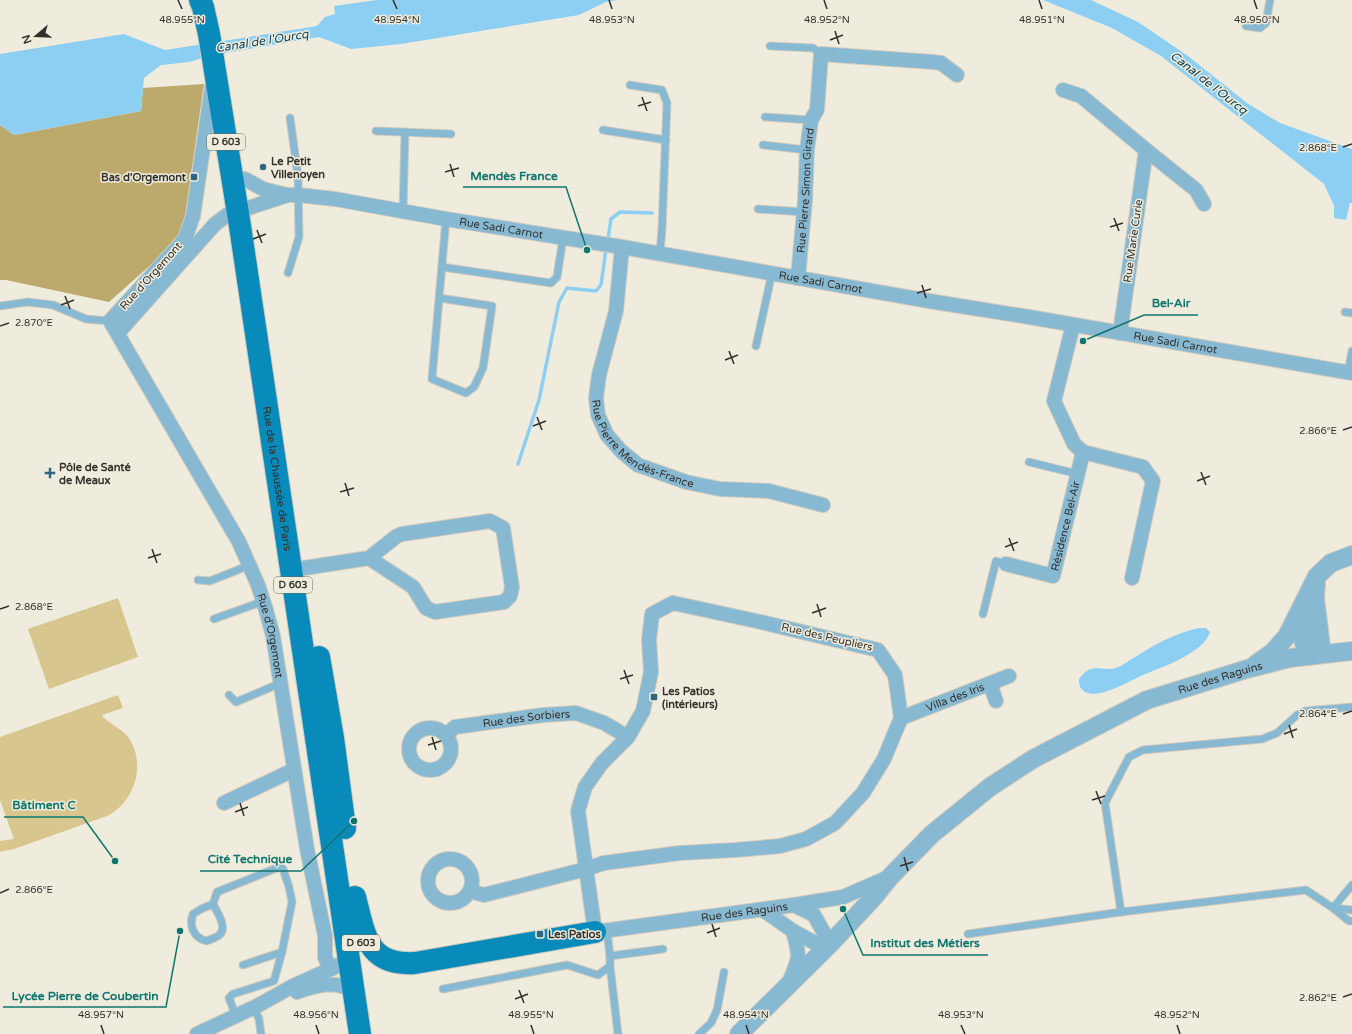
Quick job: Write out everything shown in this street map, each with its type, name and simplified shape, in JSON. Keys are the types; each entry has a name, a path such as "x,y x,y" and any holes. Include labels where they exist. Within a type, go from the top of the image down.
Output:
{"main road":[{"name":"Rue de la Chaussée de Paris","path":"200,0 215,33 333,738 354,897"},
{"name":"Rue de la Chaussée de Paris","path":"214,0 218,13 215,33"},
{"name":"Rue de la Chaussée de Paris","path":"221,72 245,180 244,210 341,963"},
{"name":"D 603","path":"354,897 360,990 360,1034"},
{"path":"354,897 364,934 371,948 389,961 403,964 601,932"},
{"name":"D 603","path":"341,963 360,990 374,1034"}],"street":[{"path":"821,54 941,63 957,75"},
{"name":"Rue Pierre Simon Girard","path":"798,278 804,212 807,150 811,120 817,110 821,54"},
{"name":"Rue d'Orgemont","path":"114,327 185,239 193,216 221,72"},
{"path":"1063,90 1081,96 1196,190 1204,204"},
{"name":"Rue Marie Curie","path":"1120,333 1146,150"},
{"name":"Rue Sadi Carnot","path":"245,180 263,189 293,195 335,199 446,219 660,253 1350,373"},
{"name":"Rue Sadi Carnot","path":"244,210 264,202 293,195"},
{"name":"Rue d'Orgemont","path":"114,327 215,224 227,215 244,210"},
{"path":"193,216 215,224"},
{"name":"Rue Pierre Mendès-France","path":"622,247 616,311 599,375 596,398 598,415 607,435 621,451 638,465 686,482 720,489 769,491 823,505"},
{"path":"1073,325 1054,401 1074,444 1083,452 1143,467 1153,482 1132,578"},
{"name":"Rue d'Orgemont","path":"114,327 239,542 264,601 273,636 281,683 306,849 325,936 325,957 328,964 341,963"},
{"name":"Résidence Bel-Air","path":"1006,564 1053,576 1083,452"},
{"path":"304,568 369,558 396,536 402,534 490,521 503,528 512,587 510,596 504,602 435,612 426,608 413,587 369,558"},
{"path":"1247,670 1273,652 1287,636 1317,576 1331,563 1352,555"},
{"path":"1315,655 1315,598 1317,576"},
{"path":"1308,594 1302,622 1301,636 1315,655"},
{"name":"Rue des Peupliers","path":"601,932 586,869 578,811 585,787 602,763 628,738 643,711 651,672 649,640 652,614 673,603 878,650 895,675 901,718"},
{"name":"Rue des Raguins","path":"739,1034 830,944 874,897 890,877 932,834 990,787 1033,759 1147,700 1290,658 1352,651"},
{"name":"Villa des Iris","path":"901,718 1009,676"},
{"path":"990,684 996,701"},
{"name":"Rue des Sorbiers","path":"446,735 455,727 543,715 576,713 604,723 628,738"},
{"path":"470,891 484,895 604,863 680,853 780,846 806,839 835,823 863,793 884,759 901,718"},
{"path":"224,804 287,773 294,772"},
{"name":"Rue des Raguins","path":"601,932 763,910 843,897 890,877"},
{"path":"794,905 814,914 830,944"},
{"path":"763,910 793,931 815,943 830,944"},
{"path":"789,984 798,962 798,951 793,931"},
{"path":"256,1007 291,987 341,963"},
{"path":"197,1034 256,1007 308,989 331,984 343,985 360,990"}],"lane":[{"path":"1246,26 1260,28 1266,23 1270,0"},
{"path":"770,46 813,48 821,54"},
{"path":"630,86 662,90 667,103 660,253"},
{"path":"765,117 811,120"},
{"path":"288,273 299,237 293,195 298,176 290,118"},
{"path":"603,130 666,140"},
{"path":"376,131 451,134"},
{"path":"403,211 406,132"},
{"path":"763,145 807,150"},
{"path":"758,209 804,212"},
{"path":"439,298 492,306 483,368 474,387 466,393 432,379 439,298 442,267 446,219"},
{"path":"442,267 550,283 557,276 563,238"},
{"path":"756,346 772,273"},
{"path":"0,306 28,302 52,305 86,319 114,327"},
{"path":"1350,373 1352,351"},
{"path":"1029,462 1078,474"},
{"path":"983,614 996,561 1006,564"},
{"path":"198,580 210,581 250,565"},
{"path":"214,619 264,601"},
{"path":"229,695 236,702 281,683"},
{"path":"1121,912 1106,803 1129,757 1143,750 1262,739 1277,733 1297,715 1306,711 1352,707"},
{"path":"213,904 193,914 190,922 191,927 197,937 206,941 219,936 222,932 223,927 213,904 217,892 281,867 289,887 292,902 282,952 274,981 233,994 229,998 236,1016"},
{"path":"1333,908 1352,885"},
{"path":"968,934 1121,912 1306,890 1351,921"},
{"path":"1333,908 1352,910"},
{"path":"601,932 610,956 618,1034"},
{"path":"610,956 663,948"},
{"path":"243,966 282,952"},
{"path":"443,989 567,966 598,975 610,966"},
{"path":"699,1034 711,1023 717,1010 724,972"},
{"path":"256,1007 261,1034"}],"shaded area":[{"path":"204,84 182,237 109,302 0,280 0,125 14,135 141,111 143,88"},
{"path":"118,598 138,657 49,689 28,629"},
{"path":"118,695 123,708 102,715 106,720 128,737 134,747 137,758 135,781 131,792 125,801 117,810 107,816 14,849 0,852 0,841 14,839 0,800 0,737"}],"water":[{"name":"Canal de l'Ourcq","path":"377,0 617,0 606,2 579,15 401,44 351,49 319,37 207,56 190,62 161,65 144,78 141,111 14,135 0,125 0,54 124,34 165,50 317,26 325,17 335,14 334,6"},
{"name":"Canal de l'Ourcq","path":"1043,0 1091,0 1138,22 1188,56 1247,103 1280,123 1352,149 1352,203 1350,203 1346,220 1334,218 1334,206 1324,184 1161,56 1112,28"},
{"path":"1199,628 1206,628 1210,632 1207,638 1198,648 1179,660 1105,692 1091,694 1085,692 1080,686 1079,679 1084,673 1093,668 1108,669 1121,666 1167,639"}],"waterway":[{"path":"608,239 611,219 620,212 652,213"},
{"path":"518,464 539,400 559,302 567,288 596,291 601,285 606,249"}],"place":[{"name":"Le Petit Villenoyen","path":"263,167"},
{"name":"Bas d'Orgemont","path":"194,177"},
{"name":"Mendès France","path":"587,250"},
{"name":"Bel-Air","path":"1083,341"},
{"name":"Pôle de Santé de Meaux","path":"50,473"},
{"name":"Les Patios (intérieurs)","path":"654,697"},
{"name":"Cité Technique","path":"354,821"},
{"name":"Bâtiment C","path":"115,861"},
{"name":"Institut des Métiers","path":"843,909"},
{"name":"Lycée Pierre de Coubertin","path":"180,931"},
{"name":"Les Patios","path":"540,934"}]}
